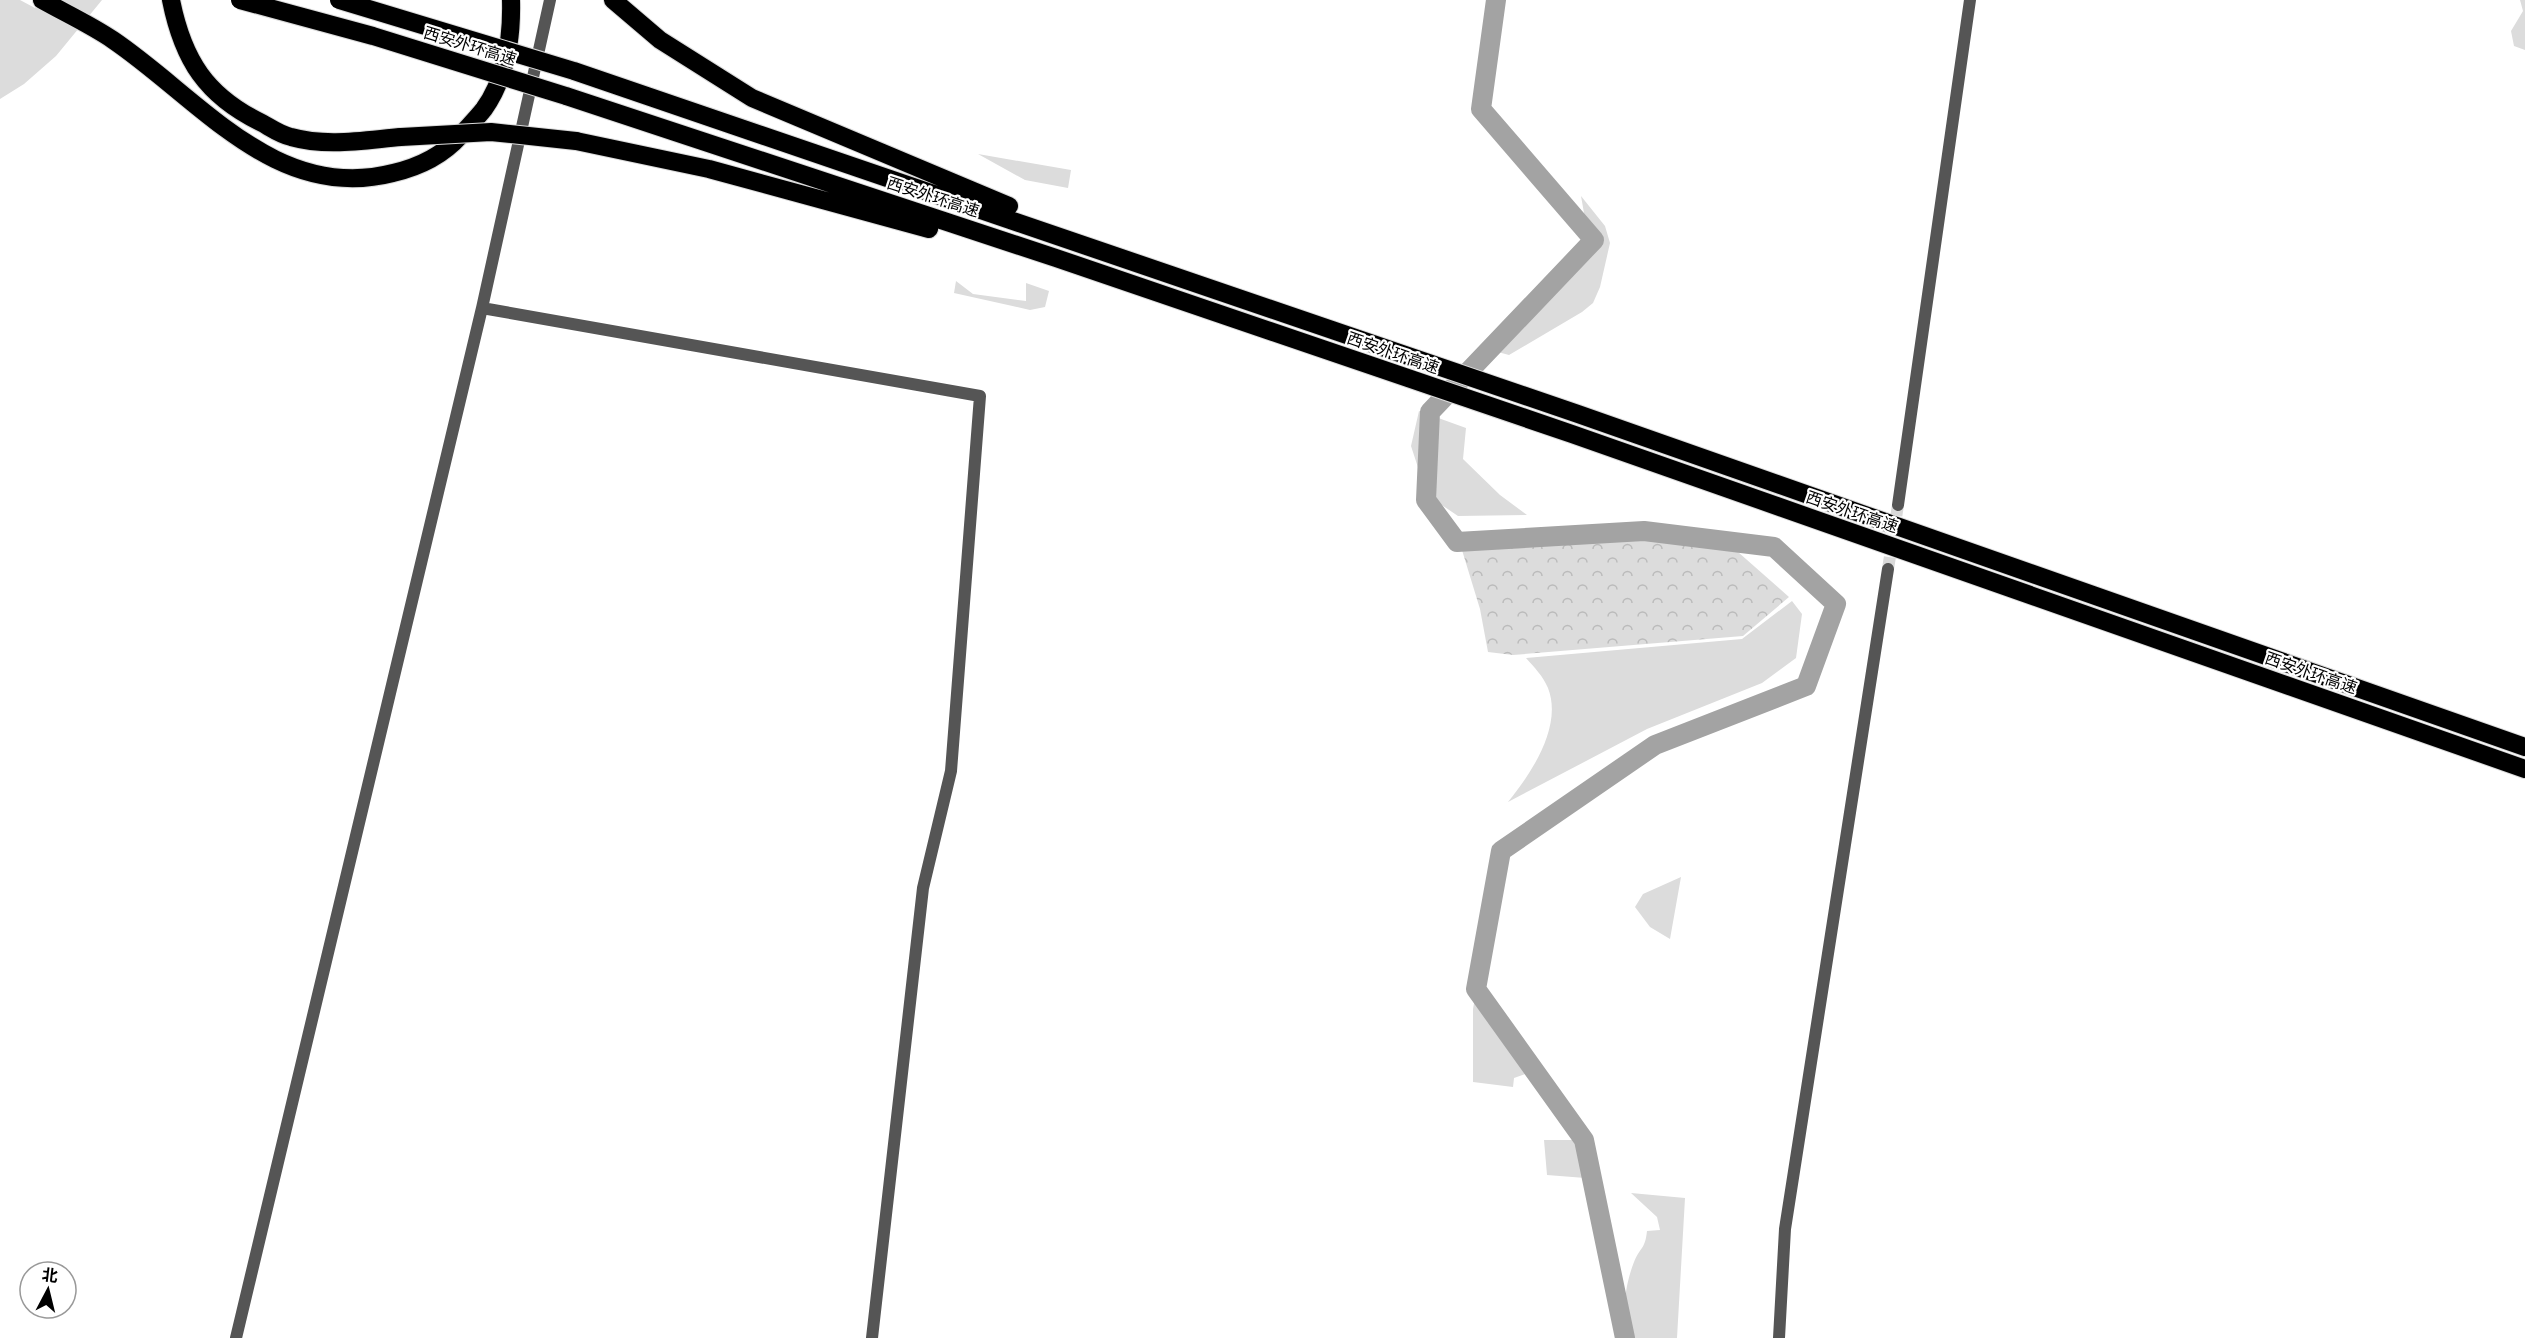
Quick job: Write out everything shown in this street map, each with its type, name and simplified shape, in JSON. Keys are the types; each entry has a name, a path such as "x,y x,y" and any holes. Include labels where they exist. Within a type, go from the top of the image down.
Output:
{"highway":[{"path":"42,0 112,40 256,151 303,172 341,179 382,176 419,166 453,144 484,108 496,85 506,60 511,23 511,0"},
{"path":"171,0 176,24 191,62 216,93 244,114 290,137 336,142 491,132 576,141 720,172 888,217 1180,301"},
{"name":"西安外环高速","path":"240,0 372,36 566,96 1180,301 1502,410 2525,769"},
{"name":"西安外环高速","path":"339,0 574,71 1194,282 2525,747"},
{"path":"613,0 660,40 752,98 1194,282"}],"street":[{"path":"236,1338 482,308 550,0"},
{"path":"1898,505 1970,0"},
{"path":"482,308 980,396 951,771 923,888 872,1338"},
{"path":"1779,1338 1785,1229 1888,569"}],"green space":[{"path":"0,0 20,0 35,8 41,0 102,0 56,56 24,84 0,99"},
{"path":"2520,0 2525,0 2525,50 2514,46 2511,31 2523,11"},
{"path":"978,154 1071,170 1068,188 1025,180"},
{"path":"1581,196 1605,226 1610,243 1600,287 1593,303 1582,312 1509,355 1483,348 1543,306 1576,270 1587,230"},
{"path":"956,281 973,294 1026,301 1026,283 1049,291 1045,307 1030,310 954,293"},
{"path":"1419,411 1466,428 1463,459 1500,495 1527,515 1458,516 1427,495 1411,446"},
{"path":"1703,533 1738,552 1789,597 1743,636 1513,655 1488,652 1480,609 1458,537 1466,540 1536,543"},
{"path":"1792,601 1802,614 1796,658 1762,683 1647,729 1508,802 1535,764 1548,733 1551,718 1552,703 1548,688 1526,658 1742,639"},
{"path":"1681,877 1670,939 1650,927 1635,907 1643,894"},
{"path":"1476,992 1531,1072 1514,1078 1513,1087 1473,1082 1473,1009"},
{"path":"1544,1140 1581,1140 1598,1179 1547,1175"},
{"path":"1631,1193 1685,1198 1677,1338 1626,1338 1625,1299 1628,1281 1636,1257 1644,1245 1647,1231 1660,1230 1657,1217"}],"waterway":[{"path":"1496,0 1481,109 1594,240 1430,412 1426,500 1457,542 1644,531 1774,547 1836,604 1806,686 1655,745 1501,851 1476,989 1584,1140 1625,1338"}],"tunnel":[{"path":"1888,569 1898,505"}]}
